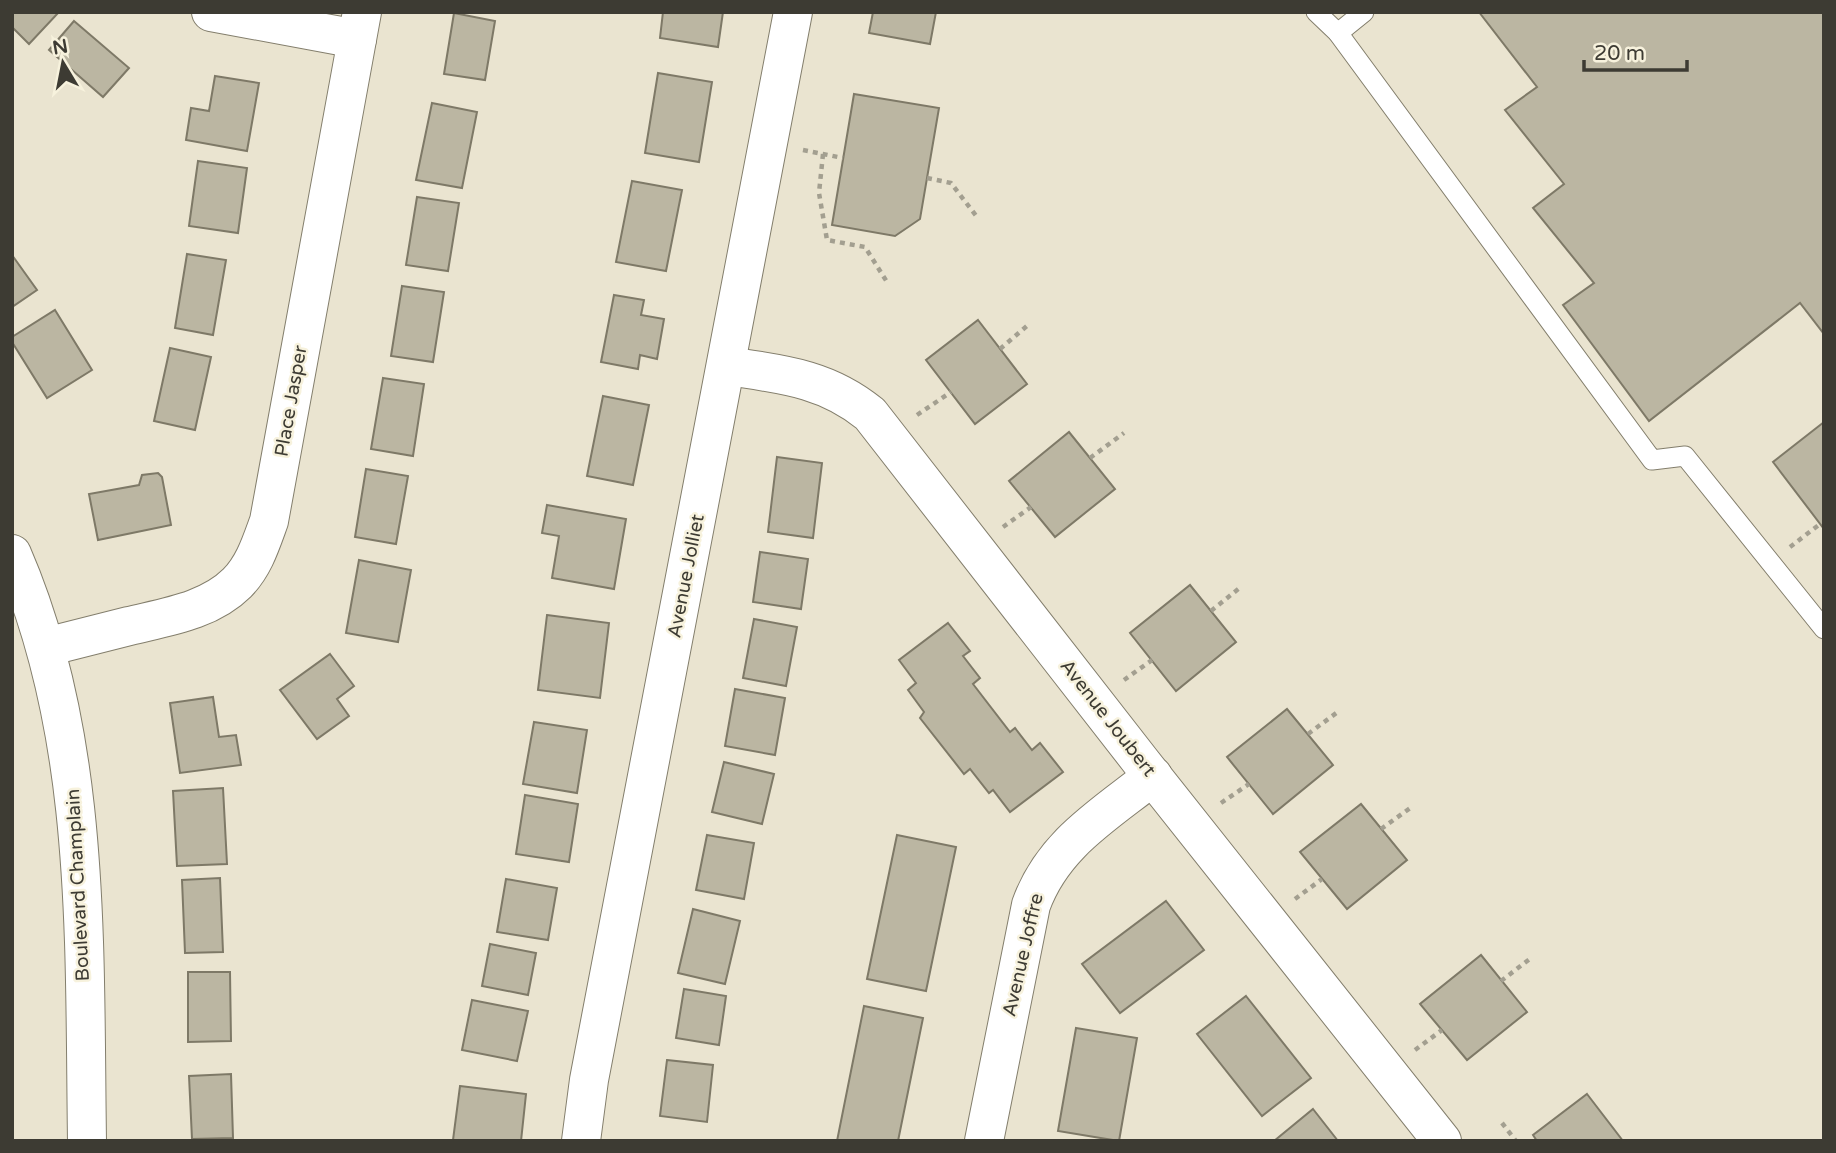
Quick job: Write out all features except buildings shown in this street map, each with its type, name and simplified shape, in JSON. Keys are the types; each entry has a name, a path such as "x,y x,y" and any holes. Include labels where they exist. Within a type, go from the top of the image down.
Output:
{"street":[{"path":"211,12 360,26"},
{"name":"Avenue Jolliet","path":"581,1141 589,1080 793,12"},
{"name":"Place Jasper","path":"46,648 189,611 218,598 237,583 249,568 269,522 360,26"},
{"name":"Avenue Joubert","path":"727,366 816,382 853,400 870,414 1443,1141"},
{"name":"Boulevard Champlain","path":"12,554 46,648 61,716 79,842 87,1141"},
{"name":"Avenue Joffre","path":"984,1141 1031,905 1038,886 1047,870 1075,837 1153,776"}],"lane":[{"path":"1316,12 1338,33 1653,460 1685,456 1824,629"},
{"path":"1338,33 1364,12"}],"path":[{"path":"823,154 819,193 827,240 865,247 887,282"},
{"path":"927,178 951,183 976,217"},
{"path":"1000,349 1028,325"},
{"path":"1090,458 1124,433"},
{"path":"1799,540 1820,524"},
{"path":"1211,611 1242,586"},
{"path":"1308,734 1339,711"},
{"path":"1381,829 1413,806"},
{"path":"1502,981 1531,958"},
{"path":"1502,1123 1516,1141"}]}
